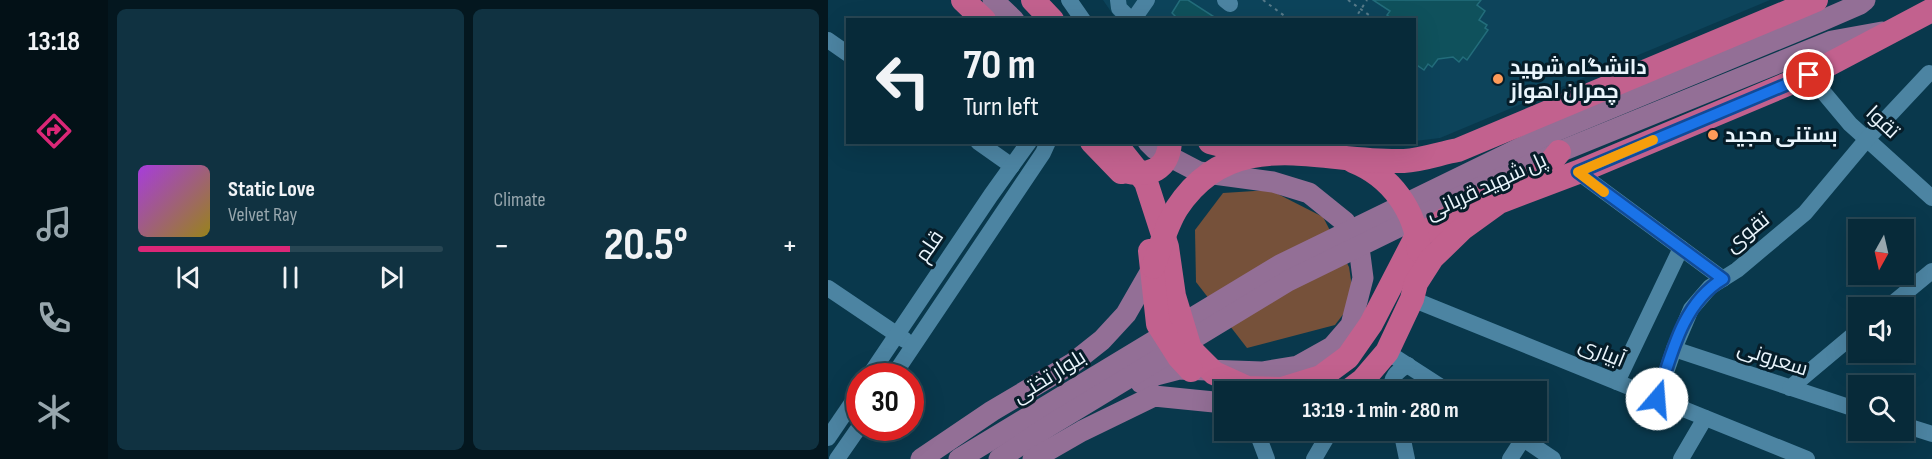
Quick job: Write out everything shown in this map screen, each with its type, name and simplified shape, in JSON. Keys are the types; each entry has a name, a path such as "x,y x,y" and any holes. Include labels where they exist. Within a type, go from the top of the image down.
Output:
{"highway":[{"path":"944,0 962,18"},
{"path":"963,0 982,18"},
{"path":"1033,0 1050,18"},
{"path":"1218,144 1257,154 1286,153 1406,161 1458,150 1816,0"},
{"path":"1361,381 1387,352 1414,291 1432,258 1463,228 1499,202 1578,172 1809,75 1932,10"},
{"name":"پل شهید قربانی","path":"1116,144 1146,182 1167,247 1174,296 1190,349 1214,373 1246,388 1282,389 1321,377 1348,357 1371,324 1415,239 1472,202 1542,173 1556,142"},
{"path":"1094,144 1119,170 1146,217 1158,324 1179,357 1206,385 1214,389"},
{"path":"1119,170 1131,172 1157,169 1167,161 1170,144"},
{"path":"1153,267 1176,209 1196,185 1222,166 1257,154"},
{"path":"1344,158 1356,162 1379,176 1398,194 1411,216 1418,243 1419,270 1414,291"}],"main road":[{"path":"993,0 1012,18"},
{"path":"1556,142 1865,0"},
{"path":"1556,142 1832,41 1889,31"},
{"name":"پل شهید قربانی","path":"959,459 1281,265 1556,142"},
{"name":"پل شهید قربانی","path":"1026,453 1049,426 1288,281 1472,191 1556,142"},
{"name":"پل شهید قربانی","path":"1049,426 1079,419 1156,375 1179,369 1262,372 1298,366 1332,348 1351,325 1363,278 1360,255 1345,222 1309,193 1273,182 1199,172 1155,149 1150,144"},
{"name":"بلوار تختی","path":"921,459 992,411 1073,363 1102,340 1126,314 1153,267"},
{"path":"1048,378 1070,374 1089,384 1095,398 1095,412 1082,430"},
{"path":"999,459 1026,453 1154,396 1214,402"}],"street":[{"path":"1069,0 1082,18"},
{"path":"1118,0 1119,8 1130,18"},
{"path":"1134,18 1147,0"},
{"path":"828,40 846,53"},
{"name":"تقوی","path":"1657,399 1691,309 1710,286 1737,270 1805,213 1867,139 1929,73"},
{"name":"تقوا","path":"1809,75 1850,124 1932,198"},
{"path":"981,144 1012,166"},
{"name":"قلم","path":"878,363 1028,144"},
{"path":"902,363 1047,144"},
{"path":"1578,172 1723,279"},
{"path":"1617,382 1681,248"},
{"path":"1900,297 1932,271"},
{"path":"828,288 914,346"},
{"name":"آبیاری","path":"1414,291 1617,382 1807,459"},
{"path":"1790,388 1848,339"},
{"name":"سعرونی","path":"1674,349 1848,407"},
{"path":"1387,352 1432,381"},
{"path":"1393,381 1396,372 1408,365"},
{"path":"828,438 846,412"},
{"path":"1681,459 1705,418"},
{"path":"1914,428 1932,434"},
{"path":"837,459 850,441"},
{"path":"1260,441 1267,459"},
{"path":"1314,459 1325,441"},
{"path":"1403,441 1407,459"},
{"path":"1510,459 1515,441"},
{"path":"1526,441 1553,459"}],"path":[{"path":"1263,0 1287,18"},
{"path":"1348,0 1373,18"},
{"path":"1355,18 1367,0"}],"shaded area":[{"name":"دانشگاه شهید چمران اهواز","path":"1103,0 1770,0 1440,138 1416,141 1416,18 1115,18"},
{"path":"1270,190 1323,217 1349,267 1354,300 1335,325 1247,348 1196,282 1195,230 1223,193"}],"building":[{"path":"1180,0 1188,0 1216,18 1174,18 1172,13"},
{"path":"1373,0 1481,0 1477,5 1485,11 1479,20 1487,25 1485,28 1488,30 1467,60 1463,57 1459,62 1453,57 1438,59 1432,67 1428,64 1424,70 1416,64 1416,18 1391,18 1387,15 1390,11"}],"slow traffic":[{"path":"1604,192 1578,172 1653,140"}],"place":[{"name":"دانشگاه شهید چمران اهواز","path":"1498,79"},
{"name":"بستنی مجید","path":"1713,135"}],"route":[{"path":"1657,399 1691,309 1710,286 1723,279 1578,172 1809,75"}]}
